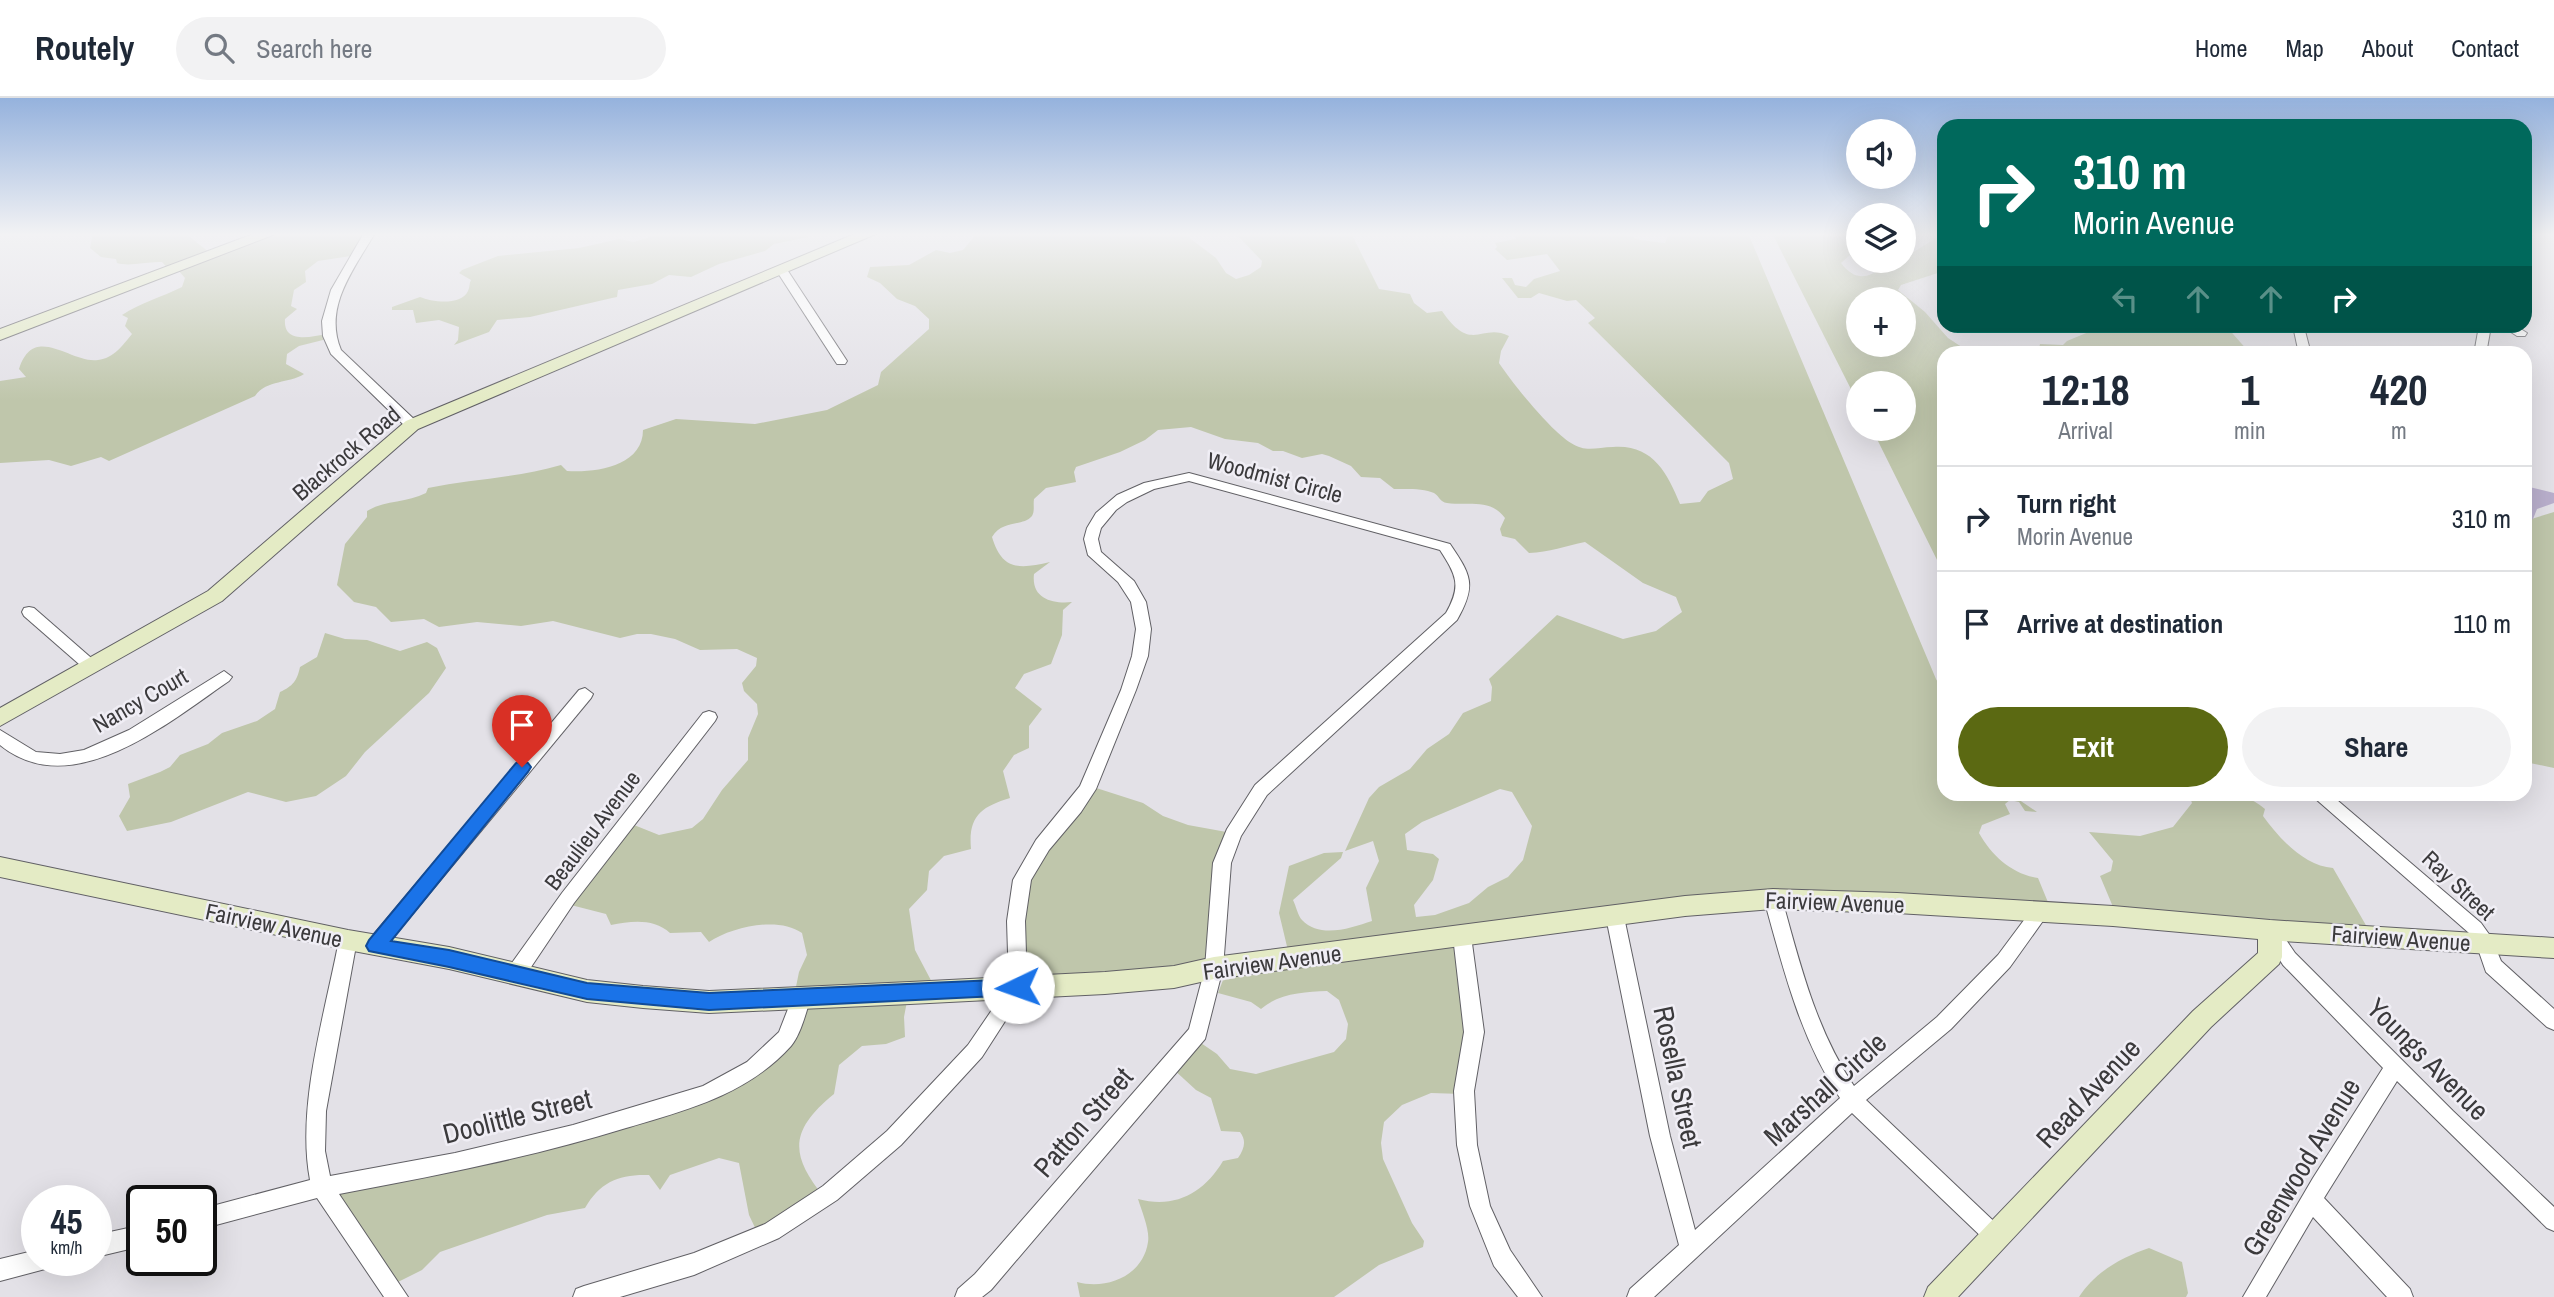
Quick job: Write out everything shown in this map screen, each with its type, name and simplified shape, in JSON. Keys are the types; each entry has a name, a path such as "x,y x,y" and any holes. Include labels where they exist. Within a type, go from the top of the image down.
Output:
{"main road":[{"path":"0,335 122,289"},
{"name":"Blackrock Road","path":"0,718 215,596 412,425 737,289"},
{"name":"Fairview Avenue","path":"0,867 516,973 587,991 709,1002 1018,987 1174,976 1214,968 1720,902 1773,899 1897,903 2554,948"},
{"name":"Read Avenue","path":"1938,1297 2202,1019 2270,957 2270,930"}],"street":[{"path":"340,289 326,325 327,339 335,351 412,425"},
{"path":"796,289 841,360"},
{"name":"Woodmist Circle","path":"1018,987 1015,963 1020,887 1046,840 1086,793 1140,658 1145,626 1129,585 1096,558 1090,540 1095,525 1122,499 1165,480 1189,477 1445,547 1460,571 1464,594 1452,616 1261,790 1250,806 1233,834 1222,863 1214,968"},
{"path":"29,612 92,667"},
{"name":"Nancy Court","path":"0,736 16,749 35,758 57,761 85,756 108,749 224,677"},
{"path":"375,946 585,694"},
{"name":"Beaulieu Avenue","path":"516,973 577,887 709,717"},
{"name":"Ray Street","path":"2326,801 2475,929 2485,943 2493,966 2554,1021"},
{"path":"1773,899 1803,1001 1827,1062 1852,1100 1995,1236"},
{"name":"Marshall Circle","path":"1638,1297 1645,1294 1690,1248 1852,1100 1944,1023 2004,961 2039,913"},
{"name":"Rosella Street","path":"1615,917 1624,948 1673,1192 1690,1248"},
{"name":"Youngs Avenue","path":"2270,930 2289,959 2395,1067 2554,1221"},
{"path":"1462,936 1474,1032 1464,1091 1467,1145 1480,1206 1502,1258 1531,1297"},
{"path":"348,940 316,1111 315,1151 322,1187 397,1297"},
{"name":"Patton Street","path":"966,1297 983,1282 1198,1033 1214,968"},
{"path":"584,1297 611,1293 694,1264 772,1231 830,1193 894,1138 975,1051 1018,987"},
{"name":"Doolittle Street","path":"217,1215 322,1187 455,1163 559,1138 708,1094 754,1068 786,1038 802,997"},
{"name":"Greenwood Avenue","path":"2255,1297 2395,1067"},
{"path":"2312,1201 2403,1297"},
{"path":"0,1270 21,1265"}],"green space":[{"path":"178,289 296,289 291,306 297,309 285,319 288,332 299,337 327,334 327,339 299,346 287,354 286,364 304,374 272,384 255,396 109,461 101,457 71,466 49,460 0,463 0,381 26,377 19,369 26,355 34,348 54,348 87,360 109,357 132,334 125,326 128,318 122,315"},
{"path":"624,289 618,290 617,297 530,317 497,320 489,332 454,345 458,340 459,327 439,320 416,323 413,310 392,310 392,307 420,297 453,301 468,291"},
{"path":"886,289 1379,289 1410,294 1414,303 1427,313 1442,311 1461,332 1476,335 1491,332 1509,336 1501,351 1499,363 1553,428 1571,443 1582,448 1627,447 1648,455 1670,481 1680,504 1700,502 1708,491 1733,479 1729,463 1588,323 1595,318 1576,300 1567,301 1539,293 1531,298 1518,298 1511,289 1772,289 1937,681 1937,801 2009,801 2005,804 2010,814 1982,825 1979,833 2004,863 2020,873 2038,878 2052,912 1759,900 1467,936 1476,1033 1462,1094 1431,1093 1402,1105 1384,1122 1381,1143 1383,1159 1412,1223 1424,1241 1423,1247 1379,1265 1334,1297 1080,1297 1077,1282 1100,1284 1122,1278 1139,1264 1145,1254 1148,1237 1138,1199 1164,1202 1187,1196 1207,1182 1223,1161 1238,1158 1242,1151 1244,1142 1240,1132 1221,1131 1211,1098 1196,1090 1172,1068 1195,1039 1217,1054 1230,1069 1256,1074 1334,1052 1346,1039 1348,1024 1339,1000 1327,991 1284,997 1261,1009 1251,1002 1218,993 1225,975 1021,987 1020,919 1031,873 1090,786 1143,803 1163,816 1188,825 1232,833 1220,944 1227,969 1290,959 1279,913 1289,866 1324,853 1343,852 1341,858 1293,900 1298,913 1309,926 1327,931 1372,921 1366,888 1379,861 1373,841 1345,851 1369,798 1379,787 1410,769 1427,749 1449,734 1463,713 1491,701 1492,687 1489,679 1557,615 1623,639 1656,631 1682,612 1676,597 1643,583 1585,542 1529,553 1515,539 1502,536 1500,529 1505,518 1486,505 1447,503 1430,491 1394,489 1380,478 1361,477 1351,466 1322,454 1302,458 1283,451 1273,451 1258,443 1225,439 1191,427 1158,430 1145,440 1120,452 1076,467 1076,482 1046,488 1034,499 1032,516 1007,525 992,537 996,548 1007,562 1030,566 1050,562 1034,574 1036,589 1051,601 1072,602 1063,610 1062,635 1051,664 1024,674 1015,688 1042,709 1029,726 1029,748 1014,755 1003,771 1010,798 984,809 974,821 971,849 944,856 929,871 927,890 909,909 915,950 935,988 908,996 904,1017 905,1037 886,1044 862,1046 839,1065 834,1094 809,1119 802,1131 800,1155 813,1182 824,1197 759,1236 749,1215 739,1163 719,1158 670,1175 660,1190 649,1175 628,1176 604,1186 585,1208 547,1215 440,1252 422,1270 392,1285 329,1187 696,1099 785,1041 799,972 807,955 802,933 781,925 742,928 709,942 701,932 670,933 650,923 611,925 606,914 567,904 629,823 659,835 692,828 703,819 722,790 748,760 748,738 758,714 757,704 744,691 742,683 756,666 757,658 737,649 700,650 675,639 651,634 620,638 553,621 521,626 477,622 439,627 424,619 391,622 376,607 354,602 337,585 345,544 367,517 367,511 374,507 419,496 426,493 428,488 528,473 561,465 567,471 579,471 616,465 635,452 641,442 643,430 676,419 755,424 827,410 878,385 881,372 929,329 929,319 915,306 897,299","holes":["1500,789 1512,792 1532,826 1523,860 1508,877 1488,887 1469,903 1435,915 1416,917 1414,905 1433,880 1439,859 1433,854 1407,850 1405,834 1422,822"]},
{"path":"1800,289 1846,289 1846,357 1916,357 1916,305 1937,326 1937,333 1944,333 1960,346 1937,346 1937,560 1878,441 1916,441 1916,371 1846,371 1846,379"},
{"path":"2086,333 2232,333 2244,346 2040,346 2063,345"},
{"path":"2554,512 2554,768 2532,763 2532,519"},
{"path":"325,633 345,639 367,640 400,651 427,642 437,648 446,668 429,693 365,752 346,776 316,796 286,802 248,792 171,822 127,831 119,816 130,797 128,784 170,767 180,755 208,744 222,733 257,721 275,709 280,692 294,683 300,667 317,657"},
{"path":"2014,801 2021,801 2037,812 2025,811 2019,802"},
{"path":"2191,801 2257,803 2265,809 2263,816 2293,849 2312,862 2333,868 2371,934 2116,914 2100,876 2111,871 2113,861 2089,832 2140,836 2173,827"},
{"path":"2149,1248 2182,1262 2188,1293 2186,1297 2079,1297 2093,1280 2110,1266"}],"shaded area":[{"path":"2532,488 2554,493 2554,503 2537,509 2533,519"}],"route":[{"path":"522,767 375,946 449,958 587,991 709,1002 1018,987"}]}
